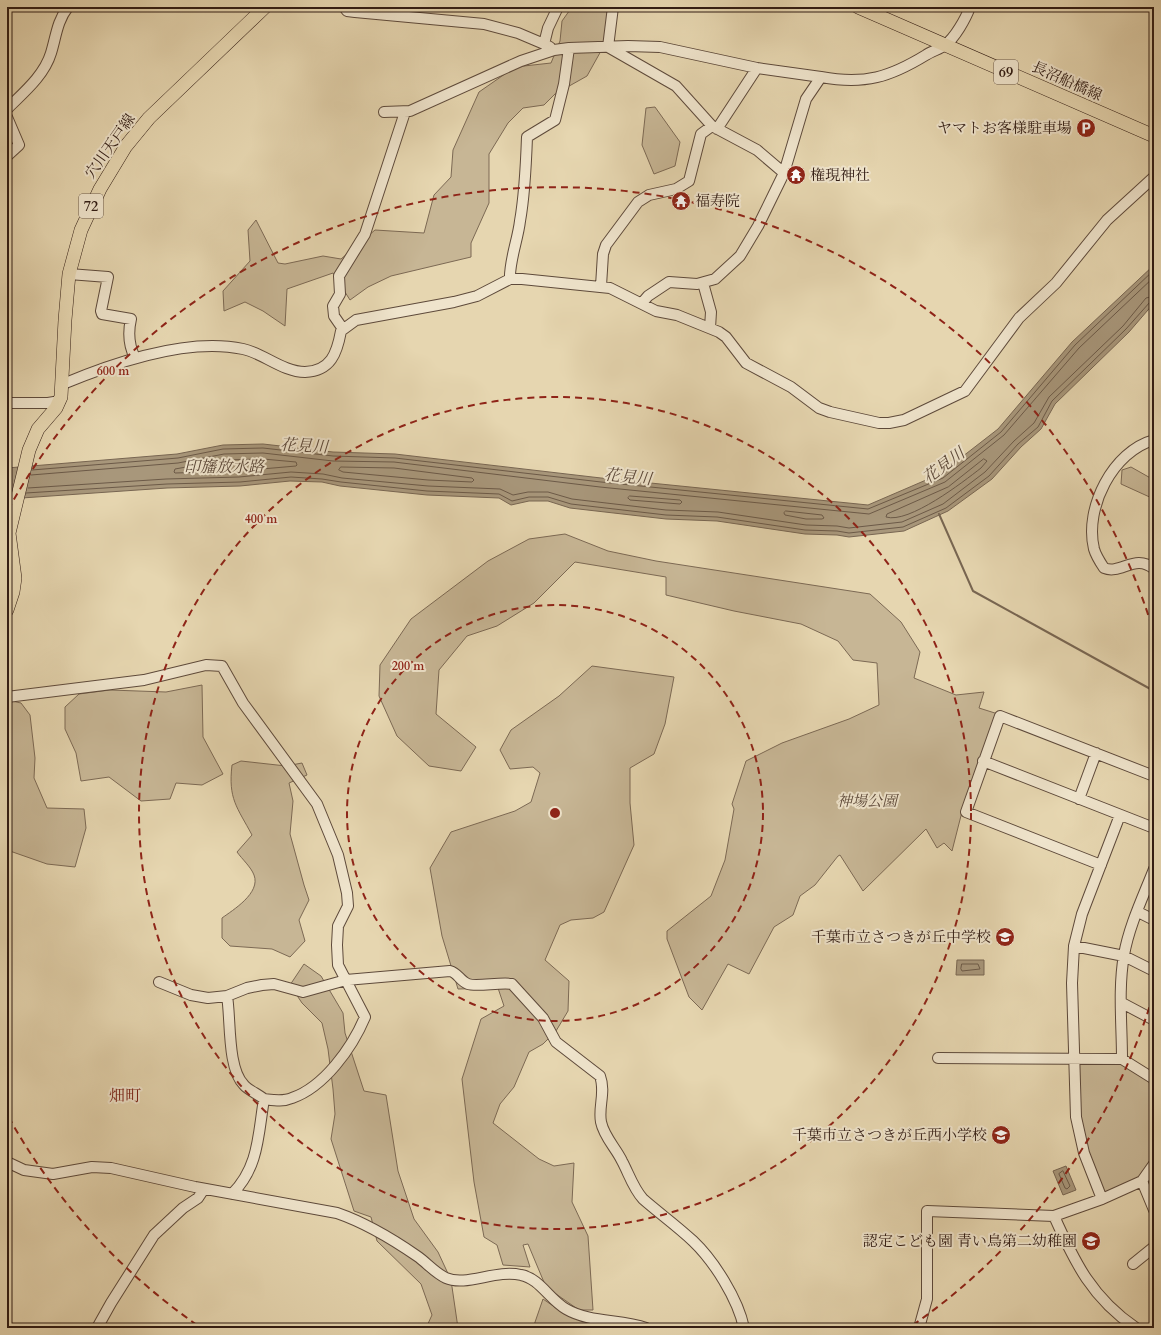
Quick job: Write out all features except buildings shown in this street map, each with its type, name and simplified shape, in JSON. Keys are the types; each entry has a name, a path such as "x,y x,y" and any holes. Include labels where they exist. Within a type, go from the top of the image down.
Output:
{"main road":[{"name":"穴川天戸線","path":"8,545 15,507 36,432 60,401 63,384 64,320 69,274 81,230 91,208 126,146 159,108 265,7"},
{"name":"長沼船橋線","path":"858,7 1154,136"},
{"name":"72","path":"7,610 15,578 8,545"}],"street":[{"path":"7,109 40,74 51,55 57,27 68,7"},
{"path":"344,7 347,11 355,12 484,24 518,33 554,50"},
{"path":"544,44 548,28 558,7"},
{"path":"608,46 613,7"},
{"path":"384,112 405,112 444,98 521,61 554,50 569,48 608,46 660,47 757,68 821,77 854,79 881,77 901,70 946,45 966,18 970,7"},
{"path":"608,46 676,86 715,127 757,150 784,173"},
{"path":"510,279 510,269 516,247 522,212 527,137 555,120 564,84 569,48"},
{"path":"601,286 603,254 606,244 633,208 643,198 676,189 689,181 701,134 715,127 757,68"},
{"path":"642,303 648,296 670,282 703,283 715,279 740,256 758,226 784,173 806,99 821,77"},
{"path":"343,328 334,316 333,306 340,294 339,276 364,234 405,112"},
{"path":"7,117 19,145 7,156"},
{"path":"63,384 102,368 135,358 188,347 224,347 243,349 291,369 305,372 322,367 332,361 338,347 343,328 356,320 454,302 477,296 510,279 610,288 656,311 677,315 710,328 726,337 746,363 791,387 819,408 830,412 879,423 904,420 965,391 1019,318 1056,284 1107,220 1154,177"},
{"path":"69,274 108,277 101,311 102,314 127,317 131,319 128,329 132,352 135,358"},
{"path":"703,283 711,312 710,328"},
{"path":"7,402 48,404 60,401"},
{"path":"1154,440 1138,447 1128,455 1110,477 1096,504 1092,532 1094,550 1104,568 1113,570 1127,564 1139,563 1149,565 1154,569"},
{"path":"7,697 144,680 206,665 222,666 243,703 317,804 338,855 347,893 348,906 338,926 336,946 338,965 365,1017 358,1034 325,1076 312,1089 290,1099 264,1099 256,1092 245,1086 237,1070 230,1045 230,1009 227,996"},
{"path":"1101,865 966,812 1000,716 1154,776"},
{"path":"1079,799 1096,753"},
{"path":"983,761 1154,828"},
{"path":"1102,1199 1084,1153 1078,1129 1074,1098 1075,1059 1072,983 1074,946 1082,914 1120,815"},
{"path":"1122,1059 1124,956 1138,912 1154,872"},
{"path":"1138,912 1154,920"},
{"path":"1074,946 1124,956 1154,971"},
{"path":"159,982 191,995 208,998 227,996 247,988 268,984 304,992 346,980 450,971 456,973 464,982 469,984 499,982 512,984 542,1018 556,1042 600,1076 603,1097 601,1121 603,1129 621,1160 633,1185 643,1199 693,1241 702,1251 730,1292 744,1328"},
{"path":"1122,1003 1154,1020"},
{"path":"938,1058 1122,1059 1154,1079"},
{"path":"232,1194 243,1183 252,1164 264,1099"},
{"path":"7,1162 24,1170 54,1174 92,1167 111,1168 204,1189 312,1207 336,1213 358,1221 390,1238 446,1278 459,1281 502,1274 525,1276 567,1310 584,1316 646,1328"},
{"path":"919,1328 927,1299 927,1211 1054,1216 1102,1199 1142,1181 1154,1164"},
{"path":"1142,1181 1154,1210"},
{"path":"97,1328 154,1235 183,1208 198,1198 204,1189"},
{"path":"1054,1216 1075,1261 1093,1289 1120,1316 1136,1328"},
{"path":"1133,1264 1154,1247"}],"green space":[{"path":"572,7 610,7 606,42 587,76 555,94 544,105 523,108 508,123 489,154 489,203 471,243 471,257 391,276 368,287 350,300 333,273 287,289 285,326 263,311 245,302 224,311 223,291 250,261 248,230 256,220 278,263 285,264 323,256 341,259 375,230 424,233 434,195 451,177 453,150 479,92 515,67 551,63 560,41 562,21"},
{"path":"655,107 680,142 675,166 654,174 642,145 646,108"},
{"path":"1131,467 1154,480 1154,499 1121,484 1122,470"},
{"name":"神場公園","path":"565,534 608,551 656,561 870,594 901,622 920,652 914,678 956,695 984,692 979,708 998,714 965,800 952,851 944,843 937,848 926,829 863,891 840,855 838,856 815,885 800,896 793,915 774,927 749,974 728,964 702,1010 689,997 667,939 667,931 711,896 725,860 734,809 732,804 746,761 782,743 849,719 879,705 877,663 853,660 838,641 801,624 734,611 666,595 666,577 575,562 534,603 497,626 467,636 439,670 436,714 476,747 461,771 429,766 397,736 379,696 380,665 411,619 488,561 529,539"},
{"path":"592,666 674,677 665,724 654,754 630,768 630,803 634,845 604,912 593,918 571,920 560,925 545,960 569,981 568,1011 556,1031 543,1044 529,1052 514,1087 500,1104 493,1123 539,1159 554,1166 574,1163 572,1202 588,1236 593,1310 579,1310 546,1287 528,1244 523,1245 530,1267 503,1265 497,1245 484,1237 474,1182 462,1079 481,1019 504,1006 498,988 458,989 442,936 430,868 451,832 515,811 531,802 540,773 533,767 510,769 500,750 511,730 559,696"},
{"path":"202,685 203,737 223,774 202,785 176,783 170,799 141,801 109,777 81,781 76,753 65,729 65,707 79,694 110,690 166,692"},
{"path":"7,700 21,703 30,715 35,758 34,778 47,808 84,809 86,828 75,867 47,864 7,850"},
{"path":"241,761 286,766 302,763 307,775 289,783 293,801 290,834 309,900 299,920 305,941 290,957 272,949 230,946 222,938 222,918 245,900 254,888 255,882 253,872 237,852 252,835 238,810 231,786 232,765"},
{"path":"304,964 321,976 343,1013 345,1033 364,1091 386,1095 398,1171 414,1219 438,1252 451,1280 458,1328 426,1328 432,1315 421,1284 377,1241 371,1217 354,1211 331,1139 335,1114 328,1049 322,1023 302,1003 290,985"},
{"path":"1120,1062 1154,1083 1154,1158 1140,1178 1106,1192 1101,1189 1090,1159 1080,1120 1078,1063"},
{"path":"543,1299 562,1312 594,1323 592,1328 533,1328"}],"water":[{"name":"印旛放水路","path":"1154,265 1154,303 1129,332 1055,404 1041,429 1021,447 992,479 948,511 904,531 849,537 805,534 717,521 666,519 570,508 548,501 529,501 511,505 499,498 427,495 340,486 322,482 290,481 240,486 167,488 7,499 7,468 177,454 223,445 263,444 333,452 395,454 601,478 868,505 940,474 998,429 1072,342"},
{"path":"957,960 984,960 984,975 956,975"},
{"path":"1066,1166 1076,1190 1063,1195 1053,1171"}],"waterway":[{"path":"939,514 973,591 1154,691"}],"place":[{"name":"ヤマトお客様駐車場","path":"1086,128"},
{"name":"権現神社","path":"796,175"},
{"name":"福寿院","path":"681,201"},
{"name":"千葉市立さつきが丘中学校","path":"1005,937"},
{"name":"千葉市立さつきが丘西小学校","path":"1001,1135"},
{"name":"認定こども園 青い鳥第二幼稚園","path":"1091,1241"}],"district":[{"name":"畑町","path":"125,1095"}],"water label":[{"name":"花見川","path":"304,445"},
{"name":"花見川","path":"943,465"},
{"name":"花見川","path":"628,476"}]}
